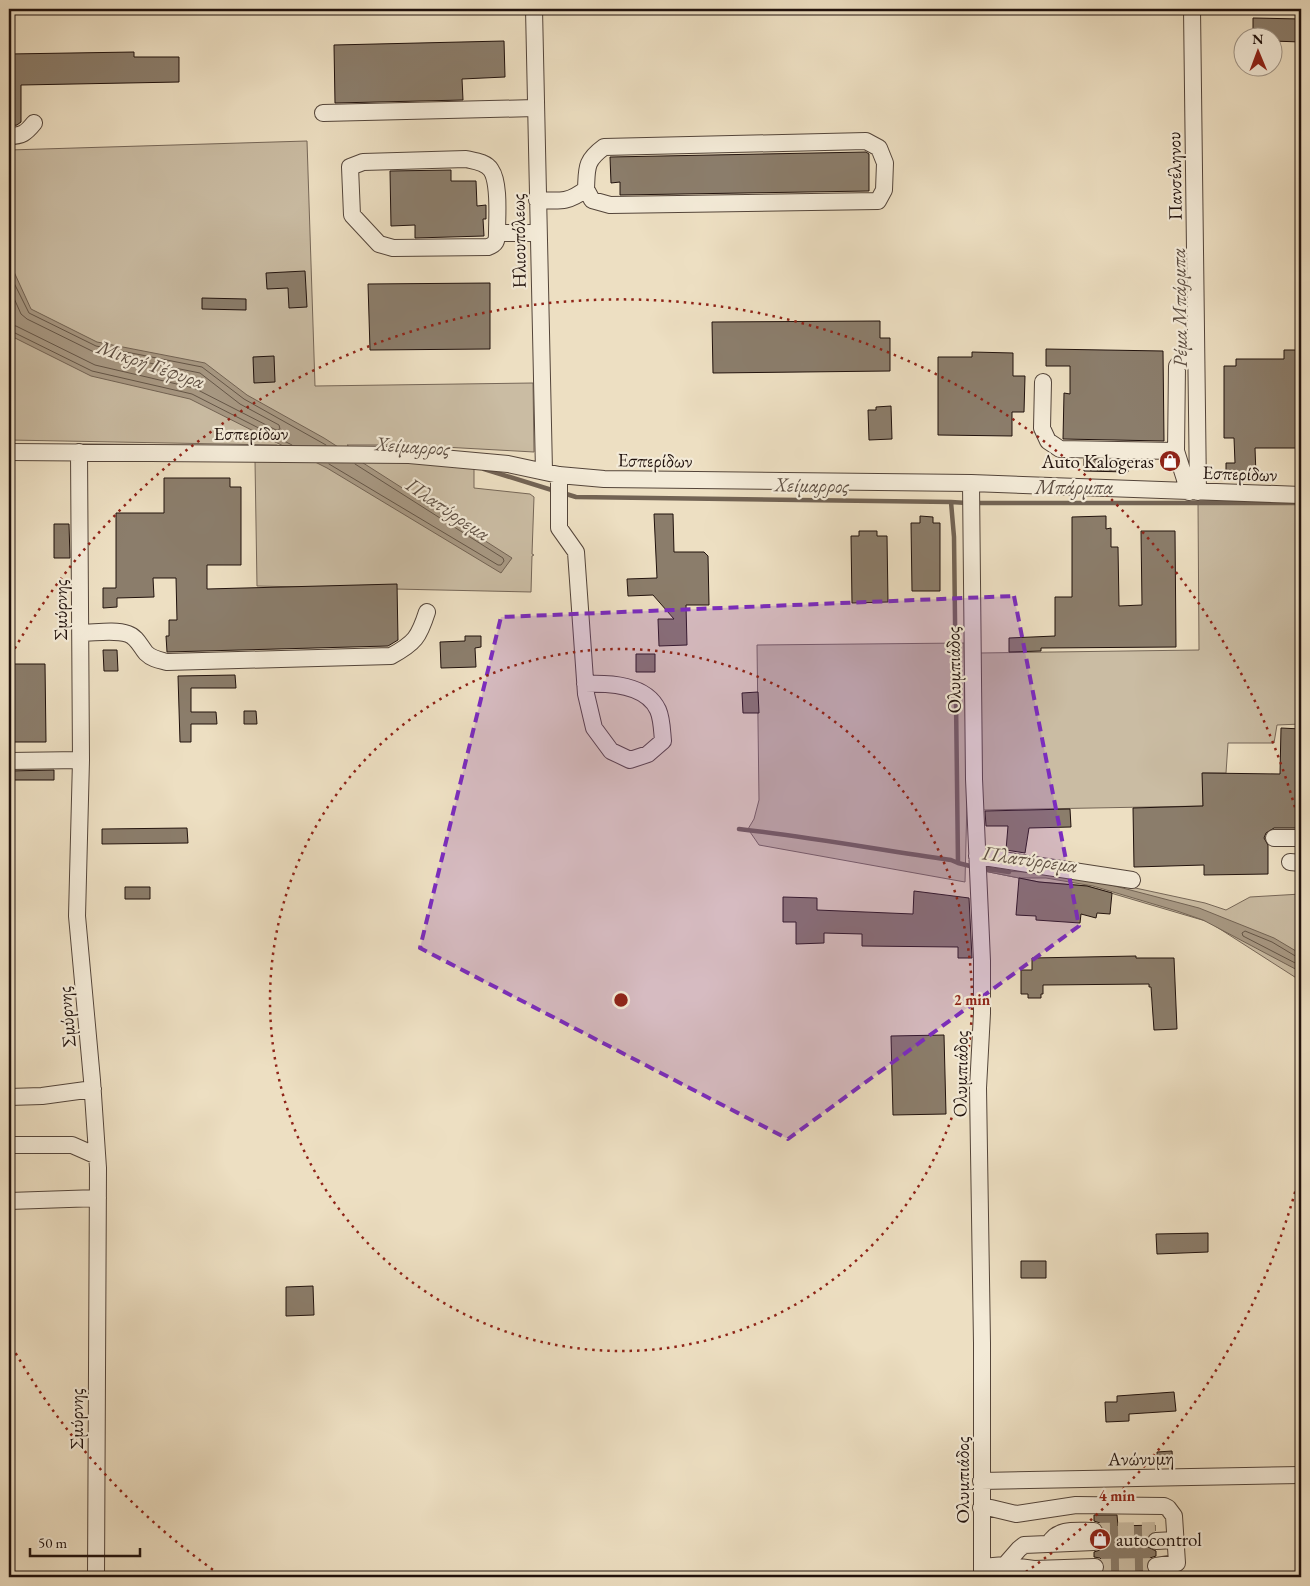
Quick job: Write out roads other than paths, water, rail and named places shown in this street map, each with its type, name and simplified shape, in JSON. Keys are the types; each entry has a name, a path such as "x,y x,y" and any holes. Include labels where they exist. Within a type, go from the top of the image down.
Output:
{"street":[{"name":"Ηλιουπόλεως","path":"534,9 538,233 551,473 560,528 576,552 585,684"},
{"name":"Πανσέληνου","path":"1192,9 1196,355 1194,492"},
{"path":"323,113 535,108"},
{"path":"9,136 19,136 26,133 34,123"},
{"path":"538,200 563,201 575,198 586,189 587,165 594,154 604,147 866,141 879,148 885,163 884,190 878,200 610,206 592,200 586,189"},
{"path":"466,159 481,162 490,168 495,180 497,233 497,241 494,245 488,246 393,248 379,244 352,215 350,167 363,162 466,159"},
{"path":"497,233 538,233"},
{"path":"1194,492 1176,451 1177,366 1183,358 1196,355"},
{"path":"1043,382 1042,428 1048,441 1060,449 1176,451"},
{"name":"Εσπερίδων","path":"9,452 409,455 508,464 586,478 626,480 971,483 1301,495"},
{"name":"Σμύρνης","path":"79,452 81,760 77,916 93,1089 97,1156 96,1577"},
{"name":"Ολυμπιάδος","path":"971,483 974,779 982,961 982,1013 978,1088 982,1343 982,1572"},
{"path":"81,633 118,632 129,634 154,659 167,662 391,656 407,648 420,633 427,612"},
{"path":"610,683 632,688 648,698 658,710 662,728 662,741 648,754 630,760 611,751 594,728 585,684 610,683"},
{"path":"9,761 81,760"},
{"path":"1274,838 1301,838"},
{"path":"977,856 1132,880"},
{"path":"9,1097 42,1096 93,1089"},
{"path":"9,1145 72,1145 97,1156"},
{"path":"9,1201 98,1198"},
{"name":"Ανώνυμη","path":"981,1481 1301,1475"},
{"path":"982,1508 991,1508 1016,1514 1076,1506 1164,1506 1172,1511 1174,1516 1177,1563 1156,1566"},
{"path":"1156,1536 1175,1535"},
{"path":"1005,1565 1021,1547 1027,1545 1049,1544 1094,1537"},
{"path":"982,1572 1005,1565 1034,1569 1095,1568"}],"water":[{"name":"Μικρή Γέφυρα","path":"9,261 31,309 97,342 205,363 247,395 324,438 512,558 501,573 327,468 190,399 91,376 9,335"},
{"path":"984,871 1034,872 1092,880 1199,908 1274,938 1301,954 1301,972 1203,920 1177,911 1093,886 1046,878 1019,878"}],"waterway":[{"name":"Χείμαρρος","path":"484,469 555,491"},
{"name":"Χείμαρρος","path":"563,493 576,497 951,502 954,537 958,863"},
{"name":"Μπάρμπα","path":"951,502 967,503"},
{"name":"Μπάρμπα","path":"975,503 1301,503"},
{"name":"Πλατύρρεμα","path":"739,829 951,860 974,867"},
{"name":"Πλατύρρεμα","path":"982,868 1009,872"}],"tunnel":[{"path":"1094,1531 1155,1530"},
{"path":"1095,1567 1156,1566"}],"place":[{"name":"Auto Kalogeras","path":"1170,461"},
{"name":"autocontrol","path":"1100,1539"}],"water label":[{"name":"Ρέμα Μπάρμπα","path":"1179,308"}]}
